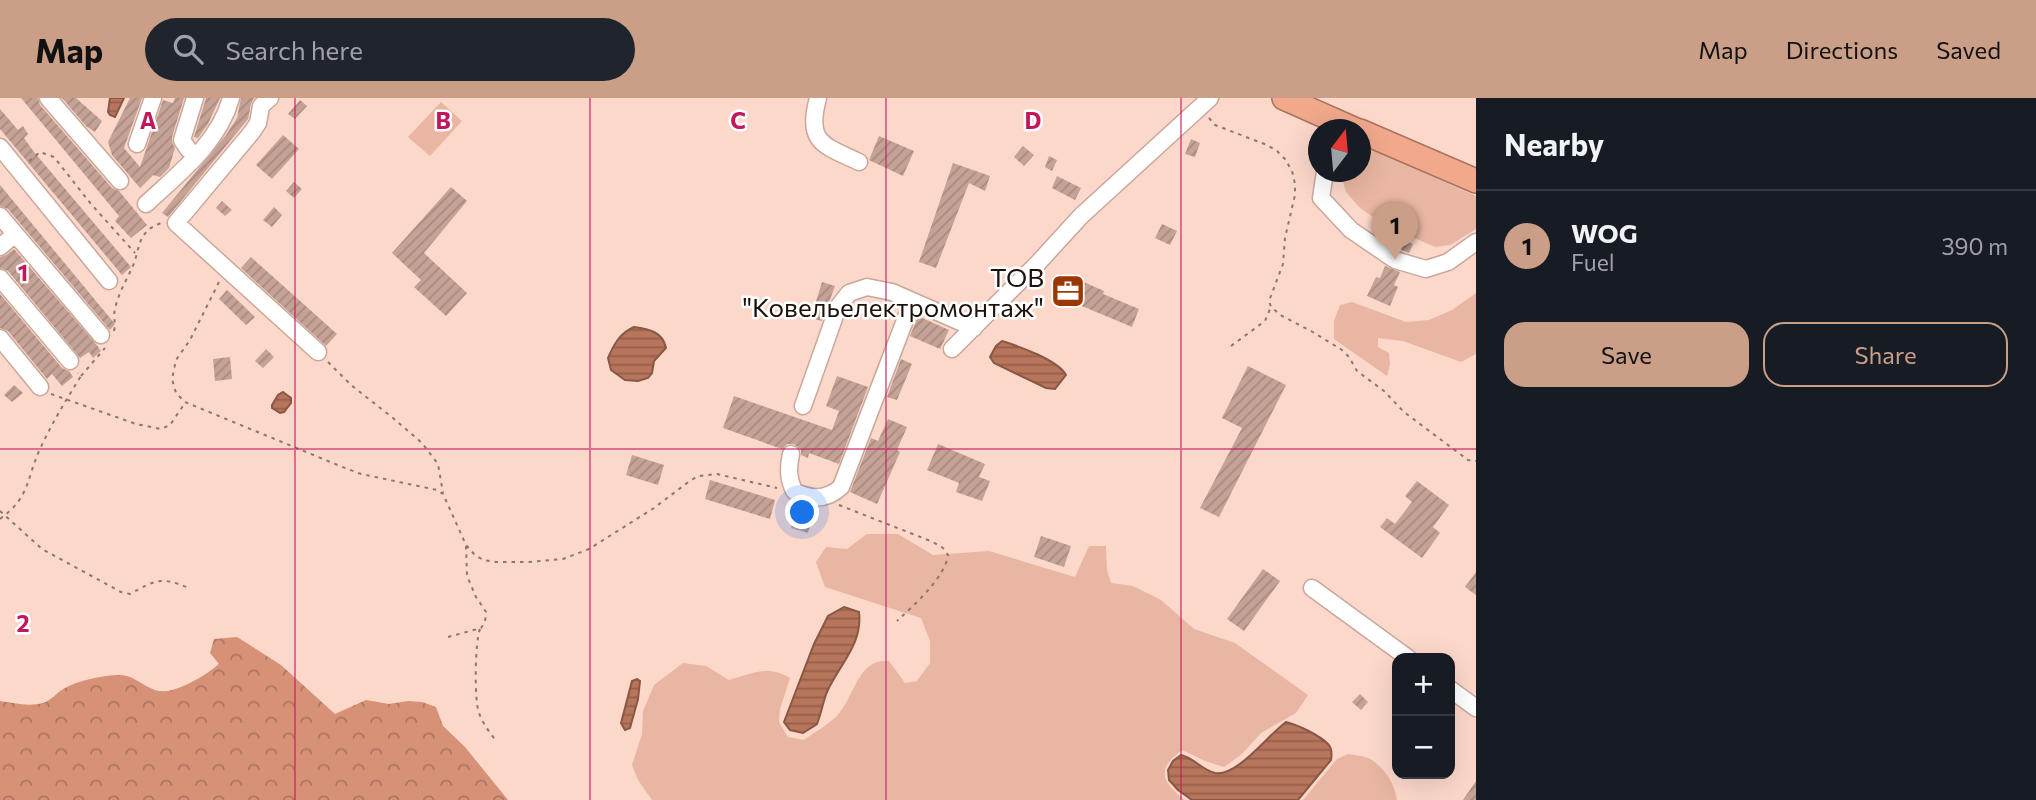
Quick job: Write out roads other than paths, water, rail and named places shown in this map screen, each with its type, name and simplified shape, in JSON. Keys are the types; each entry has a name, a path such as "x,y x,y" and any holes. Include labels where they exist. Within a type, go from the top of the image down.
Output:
{"highway":[{"path":"1284,98 1323,119"},
{"path":"1371,136 1476,181"}],"lane":[{"path":"48,98 120,181"},
{"path":"137,144 153,98"},
{"path":"195,98 182,140 196,156"},
{"path":"146,204 211,140 231,98"},
{"path":"270,98 261,106 258,123 252,132 176,223 318,352"},
{"path":"818,98 813,120 814,131 821,143 859,162"},
{"path":"952,349 1081,216 1205,103"},
{"path":"0,146 109,281"},
{"path":"1323,182 1321,198 1351,230 1395,260 1426,269 1448,262 1476,242"},
{"path":"0,216 106,339"},
{"path":"0,247 15,234"},
{"path":"0,278 70,361"},
{"path":"803,406 838,307 849,293 867,287 892,292 974,328"},
{"path":"791,454 788,468 794,491 815,498 826,497 841,487 912,302"},
{"path":"0,338 40,387"},
{"path":"1312,588 1401,653"},
{"path":"1455,693 1476,708"}],"place":[{"name":"WOG","path":"1395,260"},
{"name":"ТОВ \"Ковельелектромонтаж\"","path":"1068,291"}]}
